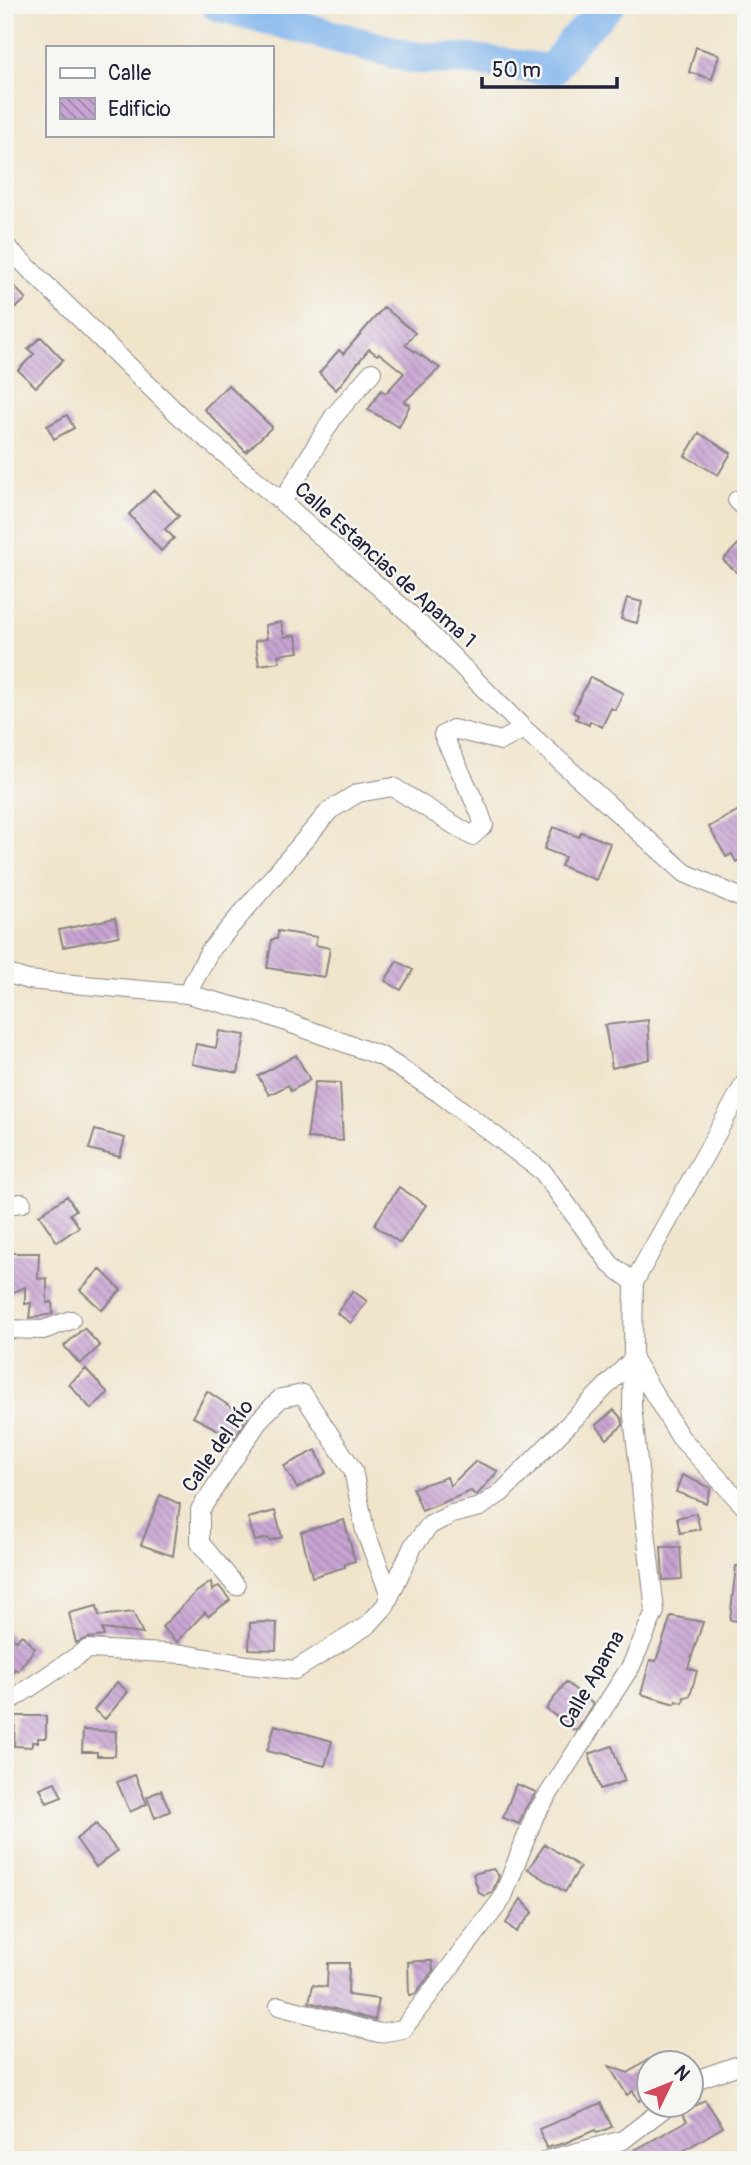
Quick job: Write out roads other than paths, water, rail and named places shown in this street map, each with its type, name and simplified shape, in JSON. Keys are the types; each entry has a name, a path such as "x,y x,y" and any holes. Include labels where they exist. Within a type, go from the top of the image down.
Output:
{"street":[{"name":"Calle Estancias de Apama 1","path":"5,245 182,418 412,616 524,729 685,873 746,900"},
{"path":"282,502 334,416 372,372"},
{"path":"187,994 209,951 330,810 358,793 393,788 472,836 484,825 482,818 443,735 453,729 501,741 524,729"},
{"path":"5,973 28,980 187,994 267,1015 381,1056 439,1093 543,1172 611,1265 634,1282"},
{"name":"Calle Apama","path":"279,2006 379,2033 403,2029 502,1899 535,1815 631,1667 655,1611 632,1407 634,1282 746,1081"},
{"path":"5,1329 43,1330 71,1320"},
{"path":"5,1704 88,1649 184,1654 295,1670 368,1625 385,1606 413,1546 430,1525 452,1514 480,1507 502,1492 633,1359 680,1437 746,1508"},
{"name":"Calle del Río","path":"236,1586 200,1543 200,1510 260,1419 281,1398 303,1394 353,1470 365,1531 390,1595"},
{"path":"706,2076 746,2064"},
{"path":"547,2160 623,2140 648,2120"}],"waterway":[{"path":"217,5 415,58 473,60 552,70 573,41 609,5"}]}
